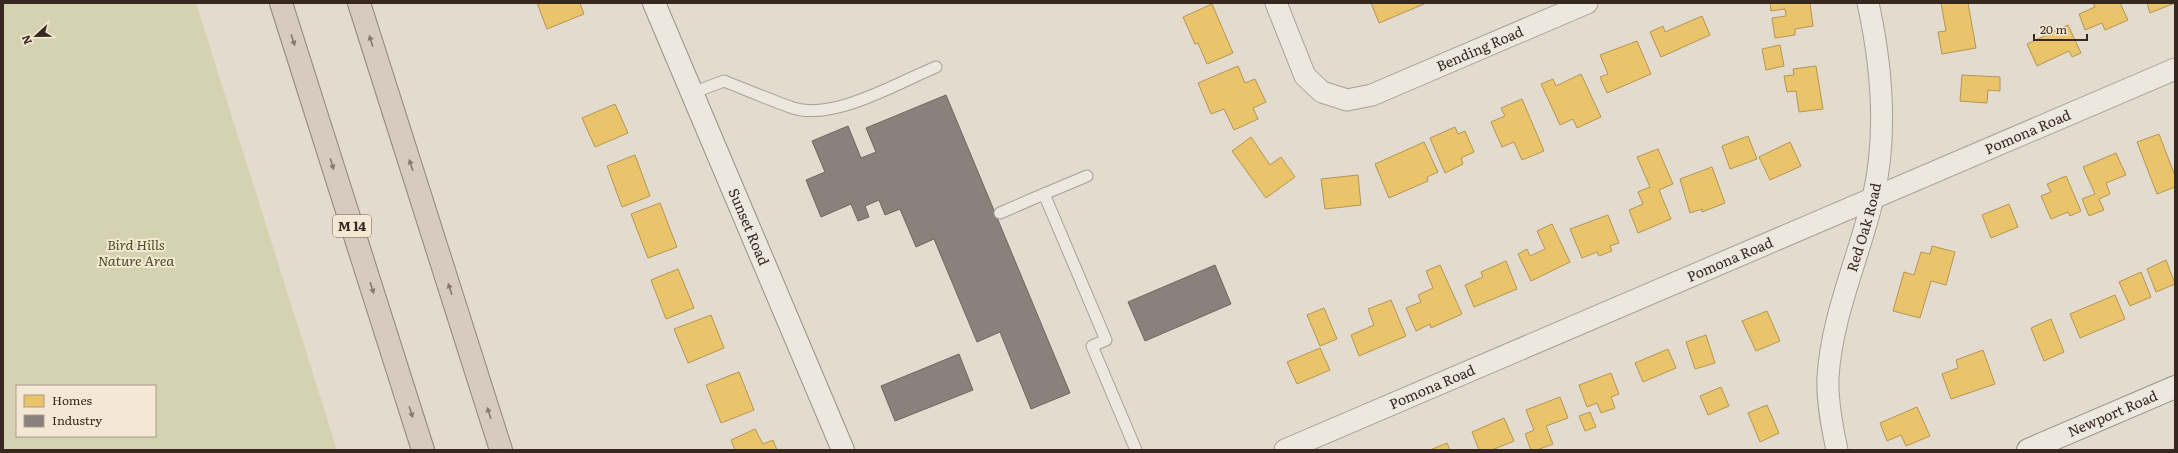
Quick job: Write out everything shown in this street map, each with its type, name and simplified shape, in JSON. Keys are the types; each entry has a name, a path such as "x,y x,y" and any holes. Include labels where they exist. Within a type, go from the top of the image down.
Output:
{"highway":[{"name":"M 14","path":"281,3 423,450"},
{"path":"359,3 501,450"}],"street":[{"name":"Sunset Road","path":"654,3 842,450"},
{"name":"Bending Road","path":"1276,3 1305,76 1322,92 1347,100 1372,95 1587,3"},
{"name":"Red Oak Road","path":"1836,450 1830,415 1828,378 1834,337 1873,198 1882,142 1882,94 1868,3"},
{"name":"Pomona Road","path":"1285,450 2175,69"},
{"name":"Newport Road","path":"2028,450 2175,387"}],"lane":[{"path":"692,93 724,81 794,108 821,111 841,108 936,67"},
{"path":"1000,213 1087,176"},
{"path":"1044,194 1106,340 1092,346 1136,450"}],"green space":[{"name":"Bird Hills Nature Area","path":"3,3 196,3 337,450 3,450"}],"building: Homes":[{"path":"537,3 580,3 584,14 547,29"},
{"path":"1371,3 1424,3 1424,4 1379,23"},
{"path":"1770,3 1810,3 1813,26 1795,29 1795,35 1775,38 1772,18 1786,16 1785,9 1771,11"},
{"path":"1941,3 1968,3 1976,48 1942,54 1938,32 1946,31"},
{"path":"2093,3 2120,3 2128,20 2105,30 2102,23 2085,30 2079,14 2095,7"},
{"path":"2147,3 2175,3 2150,13"},
{"path":"1212,4 1233,53 1207,64 1198,43 1195,44 1183,17"},
{"path":"1702,16 1710,35 1661,57 1650,32 1663,26 1665,32"},
{"path":"2068,25 2081,53 2072,57 2069,51 2037,66 2027,44"},
{"path":"1637,41 1651,74 1607,93 1600,77 1608,74 1600,55"},
{"path":"1780,45 1784,66 1766,70 1762,49"},
{"path":"1238,66 1245,83 1255,79 1266,102 1253,108 1258,119 1234,130 1224,109 1211,114 1198,83"},
{"path":"1816,66 1823,109 1799,112 1796,91 1787,92 1784,76 1794,75 1793,69"},
{"path":"1581,74 1601,117 1577,128 1573,119 1560,125 1541,84 1553,79 1556,86"},
{"path":"1962,75 2000,77 2000,91 1988,90 1987,103 1960,101"},
{"path":"1522,99 1544,151 1522,160 1514,142 1502,147 1491,122 1505,116 1501,108"},
{"path":"615,104 628,133 595,147 582,118"},
{"path":"1455,127 1458,134 1465,131 1474,152 1461,158 1463,164 1445,173 1430,138"},
{"path":"2159,134 2175,176 2175,187 2157,194 2137,142"},
{"path":"1748,136 1757,159 1730,169 1722,146"},
{"path":"1251,137 1270,165 1281,157 1295,177 1266,198 1232,151"},
{"path":"1424,142 1438,172 1427,177 1428,181 1389,198 1375,164"},
{"path":"1790,142 1801,166 1770,180 1759,157"},
{"path":"1658,149 1673,184 1659,190 1671,219 1638,233 1629,210 1643,204 1638,192 1650,187 1637,157"},
{"path":"2116,153 2126,175 2106,183 2110,194 2099,199 2104,210 2089,216 2082,199 2095,194 2083,167"},
{"path":"635,155 650,196 622,207 607,166"},
{"path":"1712,167 1725,203 1702,212 1702,209 1690,213 1680,179"},
{"path":"1358,175 1361,205 1325,209 1321,179"},
{"path":"2066,176 2081,211 2070,216 2068,212 2051,219 2041,196 2051,192 2047,184"},
{"path":"660,203 677,247 648,258 631,214"},
{"path":"2009,204 2018,227 1991,238 1982,215"},
{"path":"1608,215 1619,243 1610,246 1612,251 1599,256 1597,252 1582,258 1570,229"},
{"path":"1552,224 1570,262 1531,281 1518,254 1527,249 1530,256 1545,249 1537,231"},
{"path":"1932,246 1955,252 1946,285 1931,281 1920,318 1893,311 1904,272 1914,275 1921,252 1930,254"},
{"path":"2166,260 2175,284 2156,292 2147,269"},
{"path":"1506,261 1517,289 1474,307 1465,285 1483,277 1481,272"},
{"path":"1440,265 1462,314 1431,328 1430,324 1416,331 1406,308 1421,302 1418,295 1433,288 1426,271"},
{"path":"678,269 694,308 666,319 651,280"},
{"path":"2141,272 2151,297 2130,306 2119,282"},
{"path":"2115,295 2125,319 2080,338 2070,314"},
{"path":"1391,300 1406,336 1359,356 1351,335 1374,325 1368,309"},
{"path":"1324,308 1337,339 1320,346 1307,315"},
{"path":"1767,311 1780,341 1756,351 1742,321"},
{"path":"711,315 724,348 688,363 674,329"},
{"path":"2051,319 2064,352 2044,361 2031,328"},
{"path":"1706,335 1715,363 1695,369 1686,342"},
{"path":"1320,348 1330,370 1297,384 1287,362"},
{"path":"1668,349 1676,368 1643,382 1635,363"},
{"path":"1983,350 1995,384 1951,399 1942,374 1958,368 1956,360"},
{"path":"739,372 754,410 721,423 706,385"},
{"path":"1611,373 1619,394 1611,397 1615,408 1601,413 1597,403 1587,407 1579,385"},
{"path":"1721,387 1729,406 1708,415 1700,396"},
{"path":"1560,397 1568,418 1546,426 1553,444 1537,450 1531,450 1525,434 1534,430 1526,410"},
{"path":"1767,405 1779,433 1760,442 1748,413"},
{"path":"1917,407 1930,436 1906,446 1901,435 1887,441 1880,423"},
{"path":"1590,412 1596,427 1585,431 1579,416"},
{"path":"1504,418 1514,441 1492,450 1479,450 1472,432"},
{"path":"755,429 763,444 773,440 777,450 735,450 731,440"},
{"path":"1447,443 1450,450 1430,450"}],"building: Industry":[{"path":"946,95 1070,393 1031,409 1000,332 977,342 934,239 916,247 900,209 885,215 879,200 865,206 869,217 858,221 851,204 821,217 806,180 825,172 812,141 848,126 861,158 876,152 866,128"},
{"path":"1215,265 1231,304 1145,341 1128,302"},
{"path":"959,354 973,390 895,421 881,386"}]}
